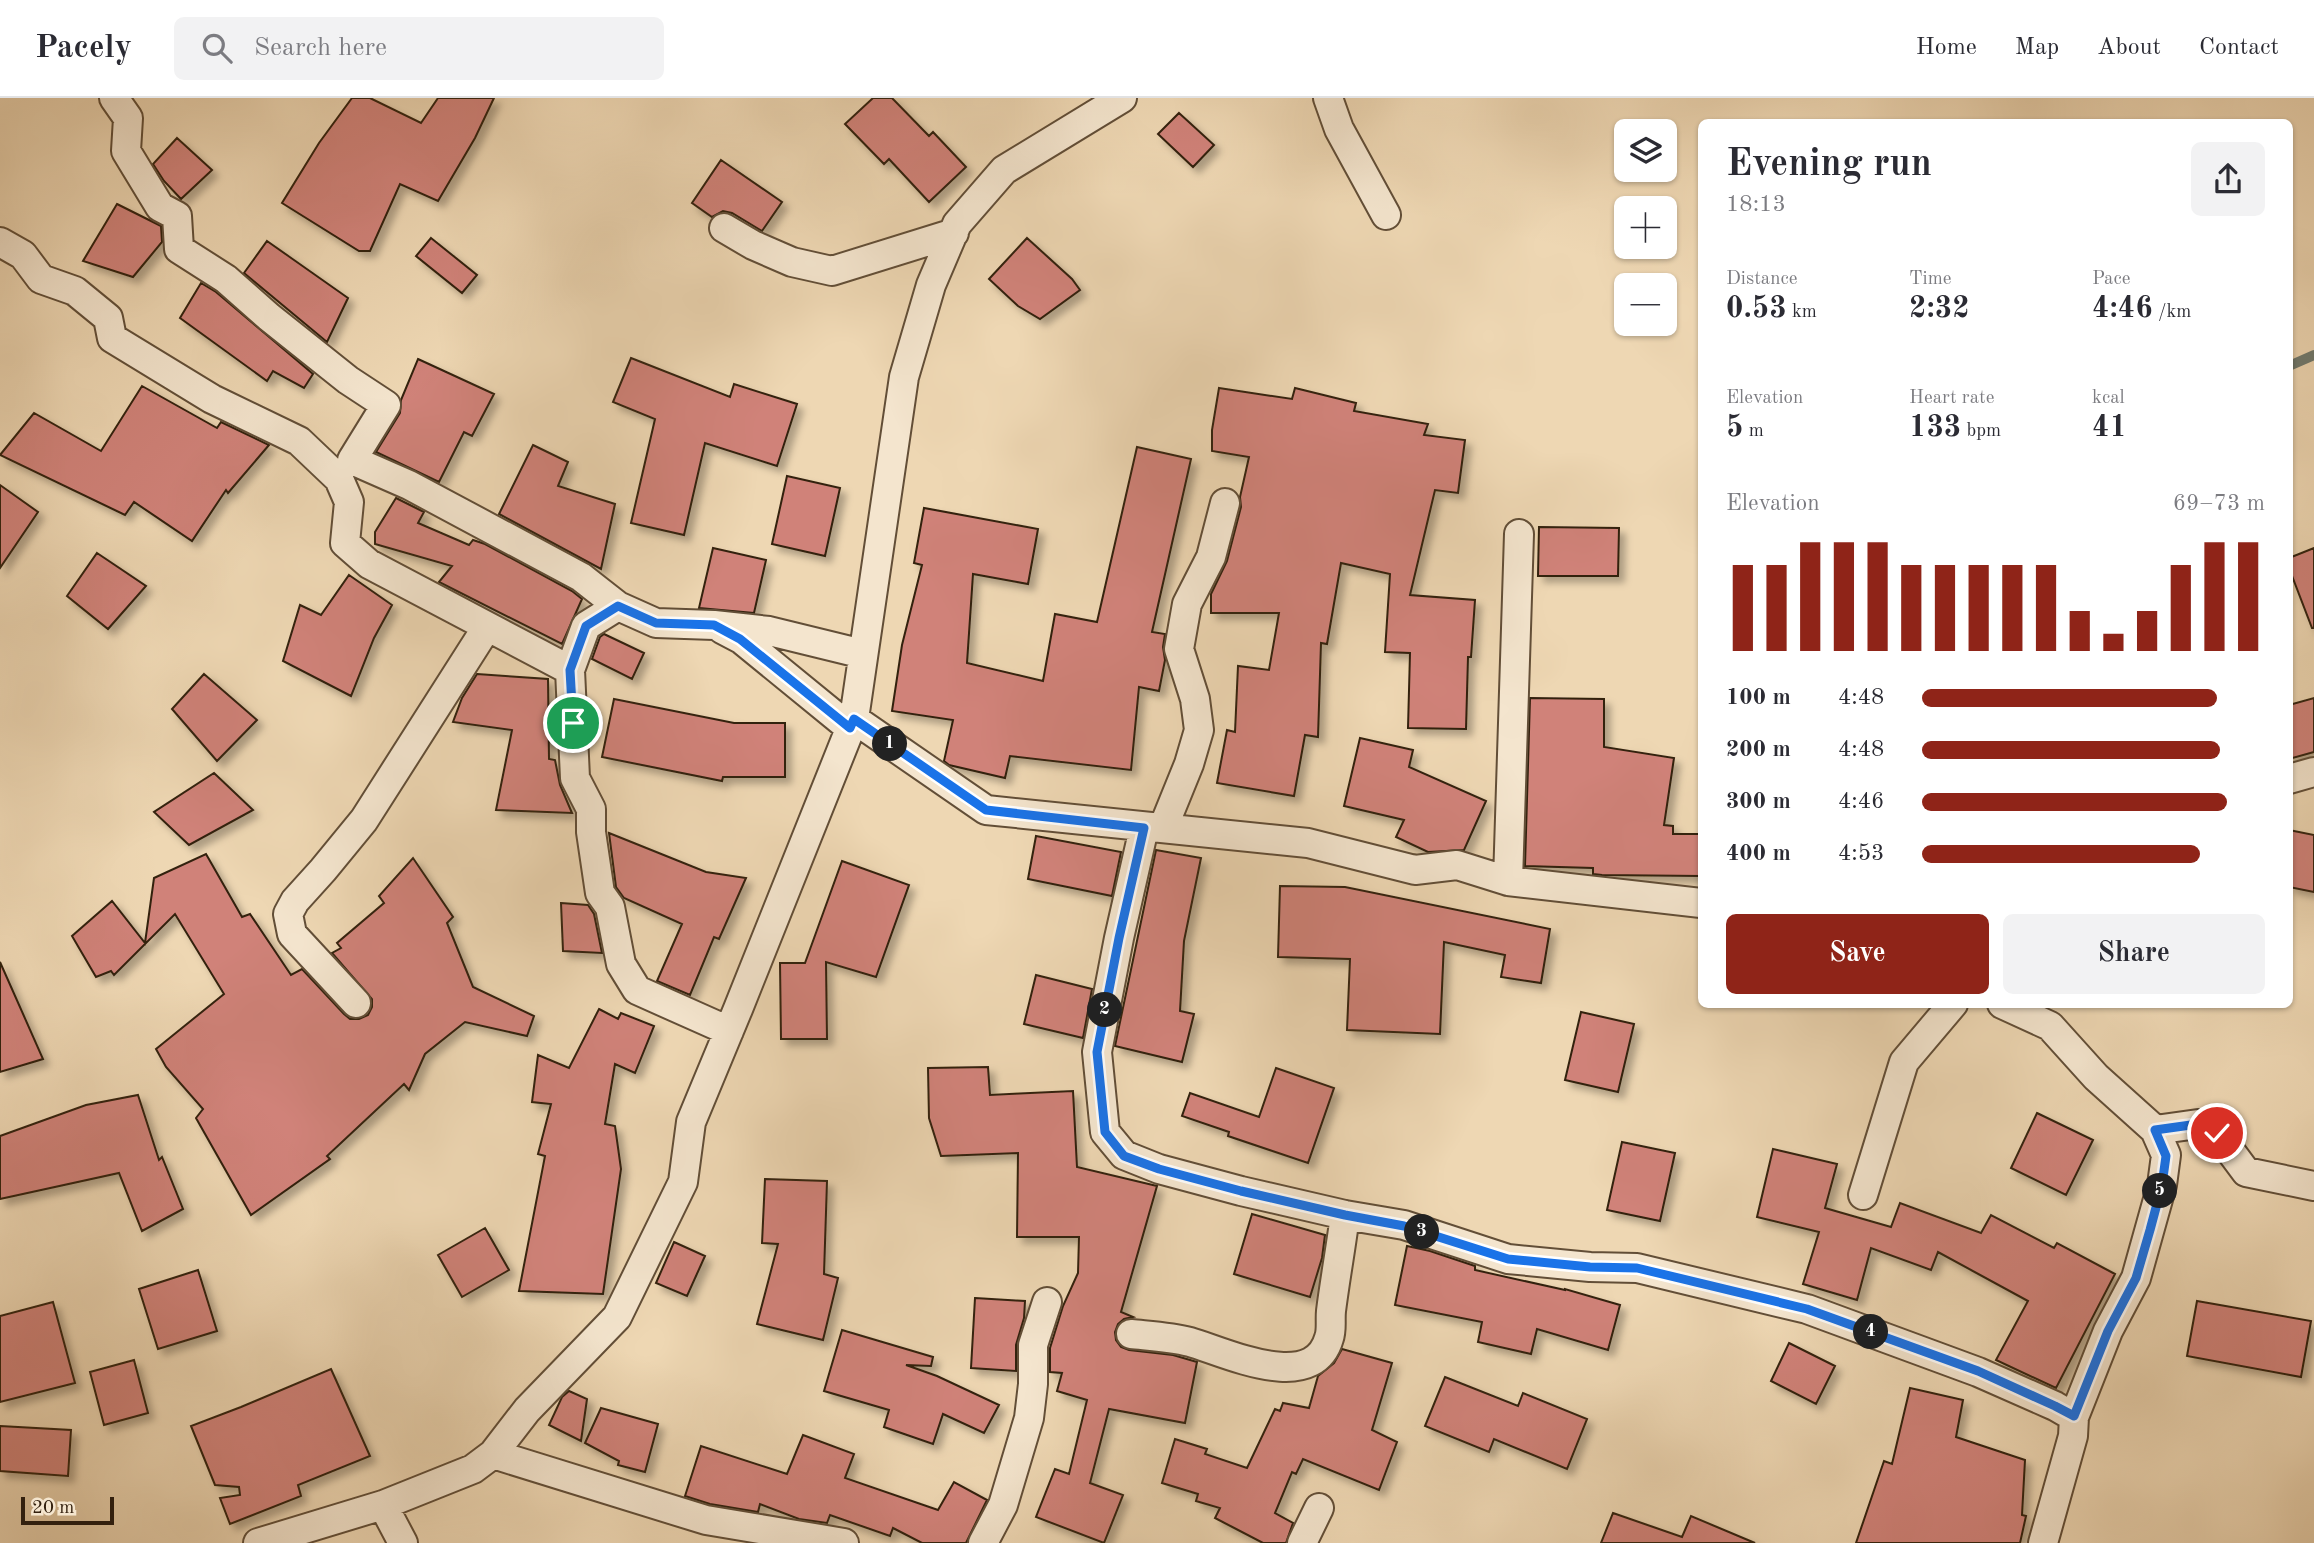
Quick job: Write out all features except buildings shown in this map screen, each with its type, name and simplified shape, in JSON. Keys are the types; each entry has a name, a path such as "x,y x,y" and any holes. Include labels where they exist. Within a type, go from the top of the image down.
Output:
{"street":[{"path":"114,98 128,118 126,150 160,207 177,216 179,249 226,279 348,380 386,405 352,460 409,485 581,577 618,606 656,623 714,625 769,631 863,654"},
{"path":"258,1543 383,1505 473,1469 493,1454 527,1410 617,1317 683,1182 691,1122 852,723 904,377 931,285 957,224 1004,170 1122,98"},
{"path":"1328,98 1339,129 1386,215"},
{"path":"724,228 792,262 832,271 954,233"},
{"path":"0,242 23,255 41,279 75,291 108,318 112,338 212,399 299,441 339,478 349,502 345,543 369,564 570,670"},
{"path":"1224,503 1211,557 1187,604 1179,649 1195,699 1199,730 1189,764 1154,828 1119,938 1097,1052 1105,1132 1124,1156 1159,1169 1241,1191 1404,1226 1508,1259 1590,1267 1637,1268 1807,1309 1978,1371 2074,1416"},
{"path":"1508,881 1519,534"},
{"path":"618,606 586,626 570,670 575,778 591,808 591,832 600,893 610,907 621,964 638,990 729,1031"},
{"path":"714,625 740,639 852,723 986,810 1308,843 1415,870 1457,865 1508,881 1698,903"},
{"path":"356,1003 292,934 288,914 295,901 364,820 487,627"},
{"path":"2293,778 2314,772"},
{"path":"1863,1195 1905,1062 1950,1008"},
{"path":"2011,1008 2050,1026 2096,1077 2155,1130 2166,1156 2162,1185 2136,1278 2108,1331 2074,1416 2073,1436 2043,1543"},
{"path":"2155,1130 2198,1124 2217,1133 2246,1172 2314,1186"},
{"path":"1131,1334 1189,1342 1218,1353 1273,1367 1306,1364 1321,1353 1330,1337 1330,1315 1345,1215"},
{"path":"982,1543 1003,1505 1029,1418 1033,1384 1033,1345 1046,1302"},
{"path":"493,1454 706,1520 844,1543"},
{"path":"383,1505 403,1543"},
{"path":"1302,1543 1320,1508"}],"waterway":[{"path":"2293,364 2314,355"}],"route":[{"path":"573,723 570,670 586,626 618,606 656,623 714,625 740,639 850,728 854,719 986,810 1144,828 1097,1052 1105,1132 1124,1156 1159,1169 1241,1191 1404,1226 1508,1259 1590,1267 1637,1268 1807,1309 1978,1371 2074,1416 2108,1331 2136,1278 2150,1230 2162,1185 2166,1156 2155,1130 2198,1124 2217,1133"}]}
